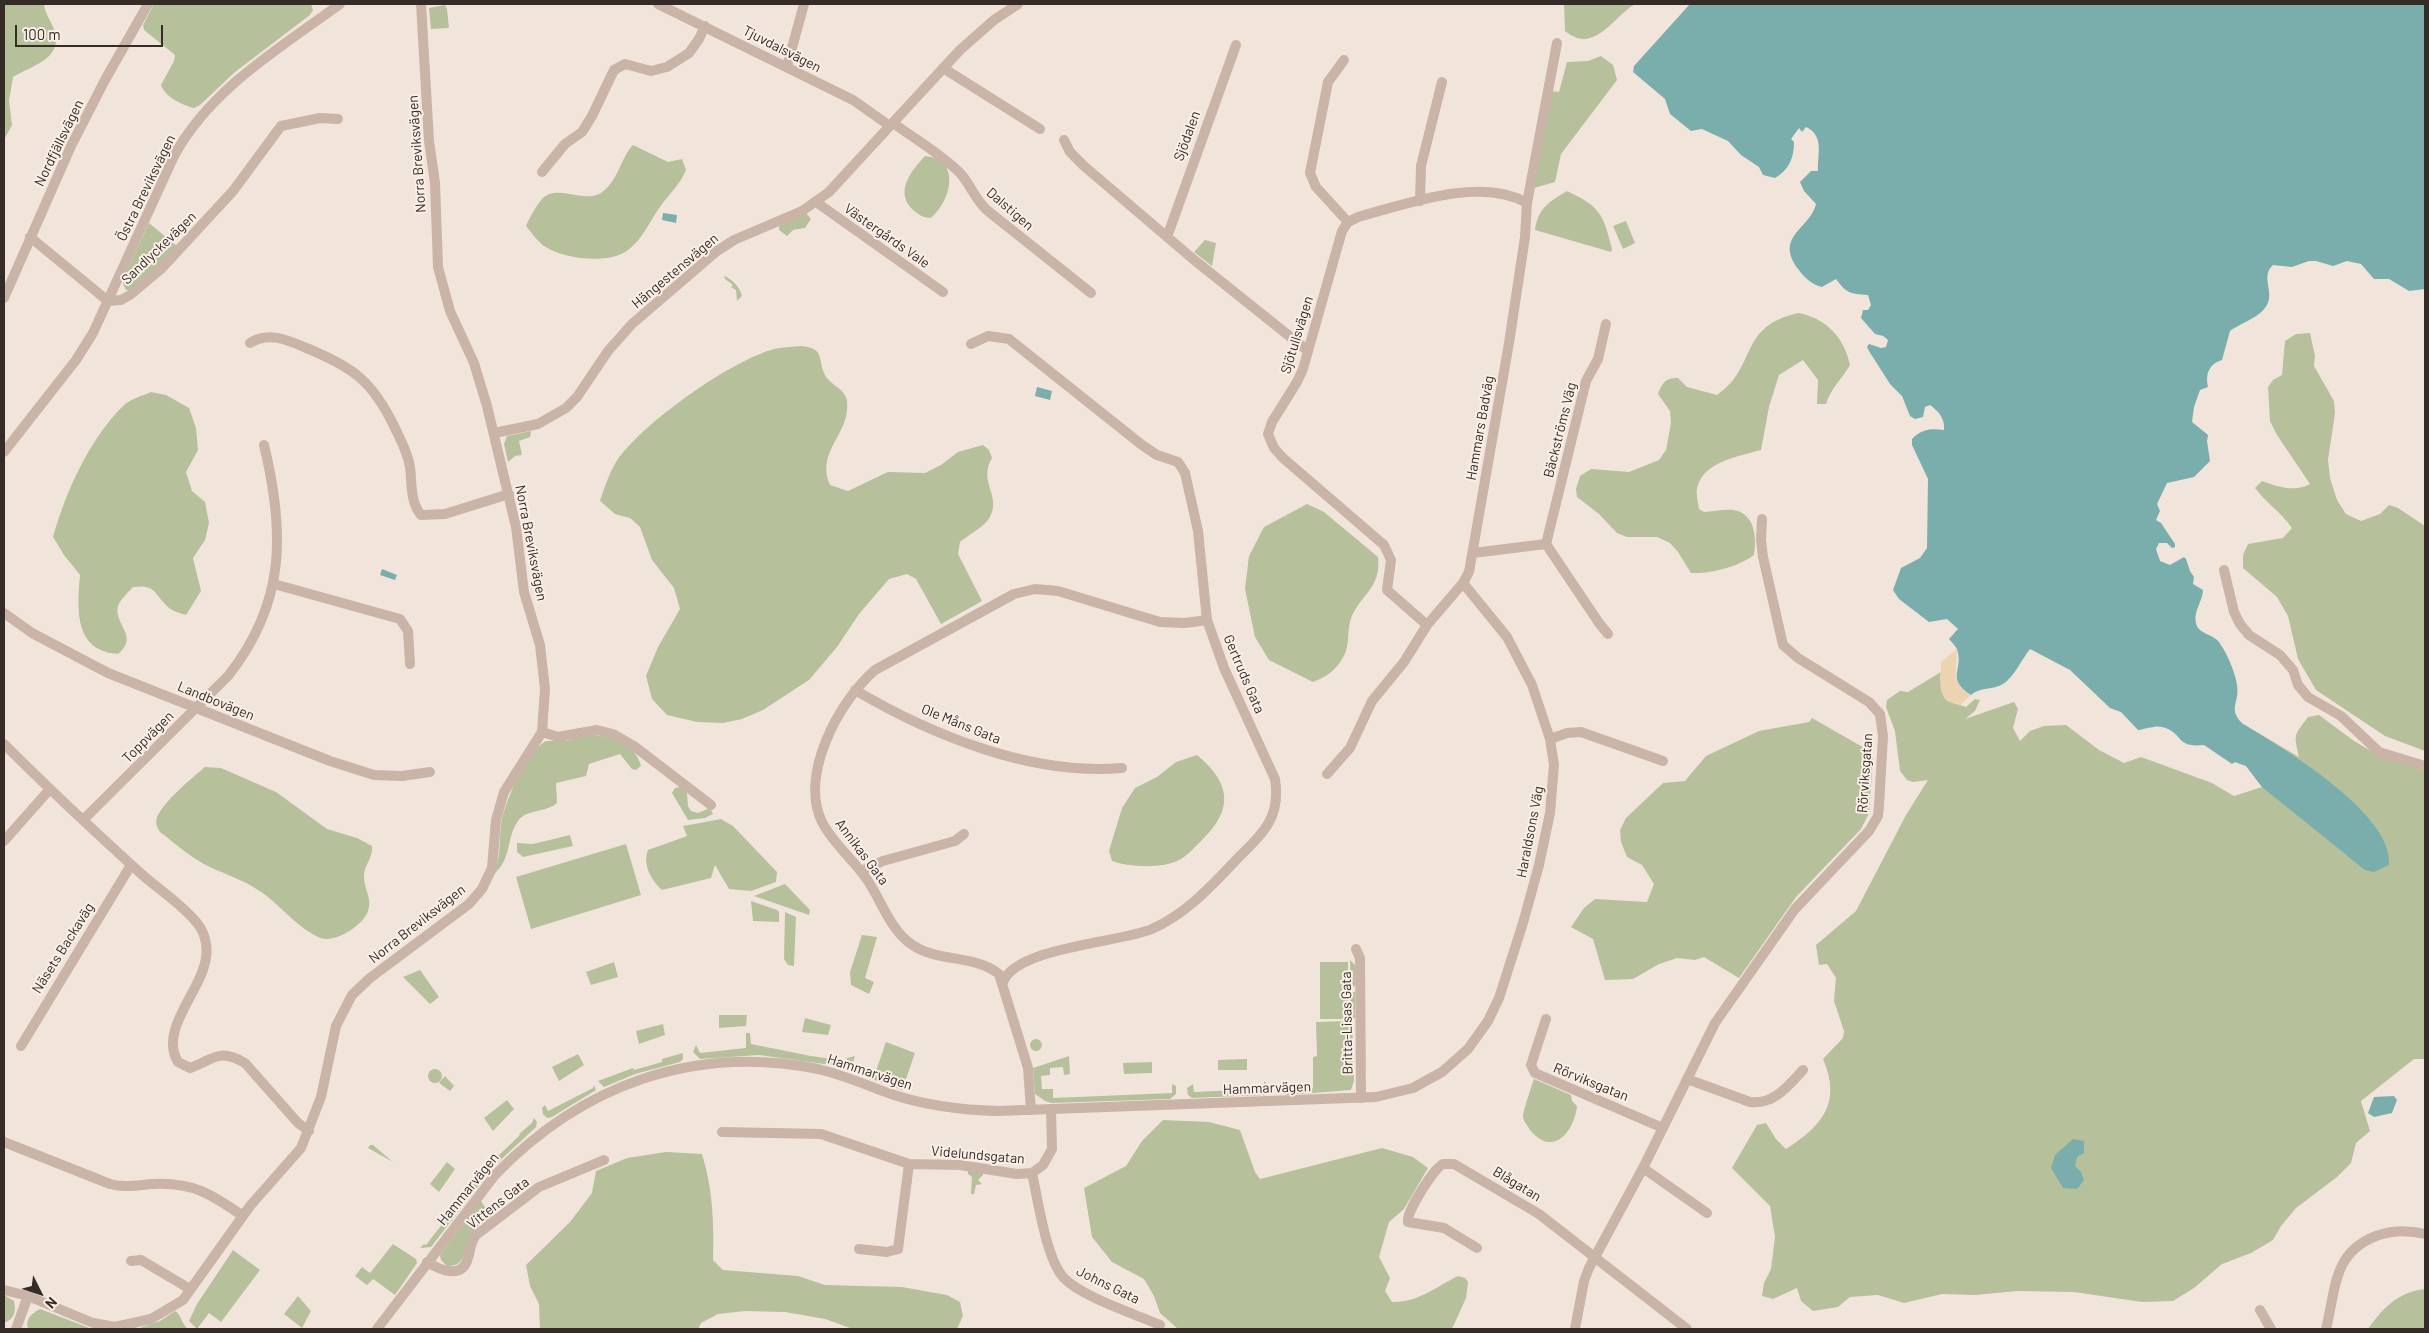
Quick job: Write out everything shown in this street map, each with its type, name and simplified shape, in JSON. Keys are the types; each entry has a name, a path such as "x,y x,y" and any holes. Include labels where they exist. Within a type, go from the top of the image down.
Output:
{"street":[{"name":"Nordfjällsvägen","path":"4,298 71,146 105,80 148,4"},
{"name":"Östra Breviksvägen","path":"108,301 174,156 195,123 228,89 340,4"},
{"name":"Norra Breviksvägen","path":"4,1290 28,1296 93,1323 115,1326 139,1323 158,1316 183,1300 258,1196 294,1158 309,1131 321,1097 331,1041 345,1005 370,978 469,904 482,888 494,860 496,820 504,792 542,732 545,713 544,666 538,634 524,592 516,527 509,494 481,384 450,311 438,267 435,184 429,141 421,4"},
{"name":"Tjuvdalsvägen","path":"658,4 787,66 865,107 892,125"},
{"path":"787,66 804,4"},
{"name":"Hängestensvägen","path":"494,433 538,424 566,408 577,397 618,339 702,262 734,240 802,211 816,202 846,175 943,68 983,28 1018,4"},
{"path":"542,172 566,144 582,132 592,116 614,70 625,64 651,71 667,67 689,52 699,39 705,26"},
{"name":"Hammars Badväg","path":"1328,774 1350,748 1372,701 1404,662 1427,624 1463,583 1469,572 1526,237 1527,203 1557,43"},
{"name":"Sjödalen","path":"1167,237 1236,44"},
{"path":"1344,60 1328,82 1310,173 1316,187 1348,222 1358,216 1451,194 1490,193 1518,198 1527,203"},
{"path":"943,68 1040,129"},
{"path":"1420,201 1420,166 1442,82"},
{"name":"Sandlyckevägen","path":"108,301 121,300 130,296 160,269 233,191 281,126 320,118 338,119"},
{"name":"Dalstigen","path":"892,125 953,167 963,177 976,200 988,211 1091,293"},
{"path":"1064,140 1070,152 1084,166 1167,237 1308,351"},
{"name":"Västergårds Vale","path":"816,202 943,292"},
{"name":"Sjötullsvägen","path":"1348,222 1342,231 1298,382 1272,422 1268,434 1283,458 1384,545 1391,560 1387,590 1427,624"},
{"path":"4,452 94,334 108,301 30,237"},
{"name":"Bäckströms Väg","path":"1546,544 1586,381 1598,359 1606,324"},
{"name":"Gertruds Gata","path":"971,344 988,336 1009,339 1142,445 1157,455 1172,459 1182,466 1198,531 1207,620 1224,668 1275,779 1277,802 1272,820 1262,834 1199,898 1176,917 1141,933 1035,958 1009,972 1003,982"},
{"path":"250,344 265,337 291,342 345,366 370,386 387,411 404,448 410,466 413,498 421,515 445,514 509,494"},
{"name":"Toppvägen","path":"83,820 228,676 246,653 264,615 274,584 277,535 269,468 264,445"},
{"name":"Rörviksgatan","path":"1575,1329 1584,1281 1594,1258 1643,1168 1715,1023 1735,992 1802,901 1869,831 1878,816 1883,736 1880,714 1869,702 1798,658 1783,645 1760,540 1762,519"},
{"path":"1473,554 1546,544 1608,634"},
{"path":"2224,570 2234,612 2240,624 2250,635 2280,655 2293,670 2298,685 2308,697 2341,716 2379,752 2425,766"},
{"name":"Haraldsons Väg","path":"1430,1079 1454,1062 1468,1049 1488,1021 1498,998 1537,874 1550,814 1554,773 1550,739 1532,685 1516,650 1495,620 1463,583"},
{"path":"274,584 400,619 408,631 410,664"},
{"name":"Annikas Gata","path":"1003,982 999,974 987,967 935,955 913,945 895,927 861,871 836,845 827,831 819,816 814,794 821,756 837,718 855,690 864,680 887,662 998,602 1026,590 1044,588 1058,591 1160,622 1185,623 1207,620"},
{"name":"Landbovägen","path":"4,613 32,633 83,661 196,708 363,773 402,776 430,772"},
{"name":"Ole Måns Gata","path":"855,690 909,718 995,754 1085,769 1122,768"},
{"path":"542,732 558,737 597,730 613,734 634,746 711,805"},
{"path":"1550,739 1567,733 1581,732 1663,761"},
{"path":"4,744 131,865 190,916 205,938 206,955 202,975 177,1025 174,1047 176,1060 186,1068 208,1058 223,1055 245,1063 298,1123 309,1131"},
{"path":"4,841 50,789"},
{"path":"861,871 883,861 946,844 964,834"},
{"name":"Näsets Backaväg","path":"20,1046 131,865"},
{"name":"Britta-Lisas Gata","path":"1356,949 1360,958 1361,1098"},
{"path":"1003,982 1028,1068 1031,1110"},
{"name":"Rörviksgatan","path":"1546,1019 1531,1065 1535,1073 1663,1128"},
{"name":"Hammarvägen","path":"377,1329 495,1175 530,1142 602,1094 661,1072 698,1065 763,1062 818,1069 907,1099 948,1108 998,1112 1361,1098 1396,1094 1430,1079"},
{"path":"1687,1079 1741,1100 1757,1103 1770,1100 1804,1070"},
{"name":"Videlundsgatan","path":"722,1132 821,1134 909,1164 960,1165 1017,1174 1032,1173 1043,1165 1052,1149 1051,1109"},
{"path":"4,1142 110,1184 129,1187 172,1184 195,1187 243,1216"},
{"name":"Vittens Gata","path":"428,1262 440,1270 449,1272 458,1270 468,1260 470,1245 476,1235 539,1188 604,1160"},
{"path":"859,1249 887,1252 898,1249 909,1164"},
{"name":"Blågatan","path":"1477,1248 1444,1228 1408,1222 1407,1218 1411,1209 1435,1171 1443,1164 1454,1164 1539,1214 1686,1329"},
{"path":"1643,1168 1706,1213"},
{"name":"Johns Gata","path":"1032,1173 1054,1262 1063,1278 1082,1291 1160,1325"},
{"path":"2326,1329 2340,1268 2353,1249 2383,1234 2406,1232 2425,1234"},
{"path":"131,1261 141,1260 190,1289"},
{"path":"16,1329 28,1296"},
{"path":"2260,1310 2271,1329"}],"green space":[{"path":"4,4 44,4 54,29 56,42 50,55 43,61 13,77 9,101 12,125 4,140"},
{"path":"154,4 311,4 313,10 310,15 235,72 200,105 194,108 174,100 161,85 174,61 175,55 144,30 143,25"},
{"path":"1564,4 1635,4 1602,32 1594,37 1585,39 1575,37 1565,31"},
{"path":"445,5 449,28 431,29 429,8"},
{"path":"1601,56 1613,65 1617,80 1561,154 1555,182 1534,188 1550,91 1559,92 1567,62 1588,61"},
{"path":"633,145 668,162 682,159 686,170 678,185 633,246 620,255 598,259 562,254 552,251 539,242 526,226 542,199 555,193 594,196 601,193 612,182 625,156"},
{"path":"925,156 937,159 944,165 948,172 949,182 944,202 931,218 922,216 913,210 907,203 905,196 905,189 910,175"},
{"path":"1567,191 1587,202 1599,213 1606,227 1612,249 1611,252 1535,230 1536,222 1545,206"},
{"path":"806,213 811,219 805,228 793,230 787,236 779,230 779,226"},
{"path":"1626,221 1635,243 1623,249 1613,226"},
{"path":"149,223 178,247 131,290 126,290 123,279"},
{"path":"1205,240 1216,243 1212,266 1194,252"},
{"path":"724,276 733,281 738,287 742,296 737,301 736,290 731,287 733,285"},
{"path":"1798,313 1817,319 1832,330 1843,346 1850,365 1834,388 1826,404 1817,404 1818,380 1803,360 1779,375 1769,407 1761,450 1734,457 1716,465 1702,477 1697,488 1699,509 1704,512 1733,510 1746,516 1753,527 1754,555 1724,569 1691,573 1670,543 1657,537 1627,537 1617,533 1599,514 1577,497 1576,489 1580,476 1591,469 1629,472 1659,460 1666,450 1671,423 1670,411 1658,394 1665,382 1678,378 1687,387 1717,395 1730,384 1756,338 1765,328 1779,319"},
{"path":"2310,333 2315,356 2314,366 2334,401 2335,413 2328,460 2330,478 2337,500 2346,514 2361,521 2380,514 2389,505 2398,508 2425,526 2425,751 2385,736 2316,690 2298,659 2288,616 2277,597 2243,568 2243,555 2248,544 2283,538 2292,528 2255,488 2262,481 2279,487 2292,488 2304,487 2310,484 2277,435 2270,421 2268,387 2273,380 2282,375 2285,341 2296,334"},
{"path":"809,347 817,352 825,375 844,393 847,401 847,413 844,423 827,462 830,485 848,491 888,472 925,473 941,465 958,452 983,445 989,450 992,458 987,475 993,504 992,512 985,523 960,542 958,554 982,601 941,624 916,579 907,574 889,579 859,614 837,647 809,680 763,710 742,719 723,723 697,722 667,715 652,699 646,676 658,647 680,609 674,588 652,560 640,527 630,518 615,514 600,501 605,486 616,462 628,447 665,413 688,396 734,366 756,356 774,349"},
{"path":"151,392 166,395 189,408 196,428 198,450 186,472 192,491 205,502 209,523 205,540 193,558 201,591 186,615 170,608 154,591 141,586 133,587 118,606 117,612 127,641 124,648 118,654 104,651 93,645 86,637 81,626 79,614 80,575 53,537 72,484 89,450 123,406"},
{"path":"531,431 530,437 519,441 522,455 515,456 508,462 504,444 507,436"},
{"path":"1307,504 1324,512 1378,557 1378,568 1373,585 1353,613 1345,655 1326,676 1313,682 1269,660 1255,637 1245,589 1249,556 1264,527"},
{"path":"1941,672 1940,679 1946,700 1966,707 1975,699 1980,700 1975,711 1965,719 2014,702 2018,709 2013,728 2020,741 2030,731 2044,726 2066,725 2099,750 2124,763 2141,757 2212,783 2234,796 2262,787 2246,766 2235,762 2243,724 2299,757 2296,740 2297,732 2308,717 2319,715 2354,741 2383,758 2425,771 2425,1059 2414,1059 2361,1101 2370,1131 2356,1143 2351,1163 2337,1177 2296,1208 2281,1226 2273,1240 2251,1253 2222,1264 2194,1288 2173,1301 2142,1302 2074,1292 2018,1291 1975,1295 1942,1294 1904,1303 1878,1295 1850,1297 1838,1307 1813,1311 1801,1301 1797,1288 1773,1299 1762,1296 1764,1283 1771,1269 1775,1237 1770,1206 1732,1168 1757,1125 1766,1123 1776,1139 1786,1149 1810,1131 1825,1112 1829,1101 1830,1088 1823,1059 1843,1038 1844,1031 1834,1001 1836,978 1827,964 1819,965 1816,945 1856,911 1906,815 1928,780 1913,782 1907,780 1900,771 1895,731 1886,707 1887,700 1900,691 1908,692"},
{"path":"1812,718 1866,749 1873,757 1869,813 1861,829 1796,897 1739,978 1704,957 1695,960 1677,958 1659,964 1633,979 1605,980 1593,939 1571,927 1584,908 1595,899 1647,902 1654,884 1642,865 1627,857 1621,842 1620,830 1626,818 1663,783 1685,781 1706,756 1759,731 1809,722"},
{"path":"586,735 603,736 620,742 633,751 641,766 636,770 632,769 620,754 589,764 586,776 556,783 557,803 526,815 518,821 514,828 504,862 494,874 499,856 501,825 506,804 517,779 531,756 546,741 567,741"},
{"path":"1197,755 1217,776 1222,786 1224,796 1223,807 1220,818 1212,829 1188,854 1172,863 1146,866 1127,865 1112,861 1109,851 1122,808 1135,788 1157,777 1176,762"},
{"path":"205,767 221,768 276,792 327,829 357,838 372,846 364,874 369,906 365,917 360,923 347,933 339,936 324,939 318,937 302,927 258,890 241,880 203,864 160,832 156,821 161,810 179,790"},
{"path":"680,787 687,793 688,806 691,811 698,813 710,808 713,814 705,818 688,820 672,793 675,788"},
{"path":"721,819 733,826 777,872 776,882 751,891 729,889 715,865 711,878 662,890 647,867 646,856 648,850 687,836 683,826"},
{"path":"570,835 573,846 523,857 517,852 517,843 533,844"},
{"path":"626,844 641,895 531,929 516,877"},
{"path":"785,884 810,910 809,915 754,896"},
{"path":"751,901 777,910 779,912 779,922 753,921"},
{"path":"785,912 796,917 794,966 788,965 784,959"},
{"path":"862,935 877,937 865,978 874,982 869,994 851,985 850,972"},
{"path":"1350,960 1355,965 1355,986 1351,987"},
{"path":"614,962 618,977 591,985 586,972"},
{"path":"1320,962 1348,962 1348,1019 1320,1019"},
{"path":"420,970 439,997 430,1004 403,977"},
{"path":"1355,992 1355,1018 1351,1018 1350,993"},
{"path":"719,1015 747,1015 746,1026 719,1028"},
{"path":"805,1018 831,1025 828,1035 802,1032"},
{"path":"1352,1021 1354,1081 1351,1090 1287,1095 1279,1091 1278,1087 1282,1082 1287,1081 1288,1089 1313,1088 1313,1057 1317,1056 1316,1022"},
{"path":"663,1024 665,1035 639,1044 636,1031"},
{"path":"746,1033 750,1033 751,1044 839,1060 831,1065 759,1055 700,1059 693,1052 696,1045 700,1053 746,1048"},
{"path":"1034,1039 1038,1039 1042,1045 1038,1051 1034,1051 1030,1047 1030,1043"},
{"path":"886,1042 915,1053 902,1090 850,1071 846,1065 847,1058 855,1056 853,1063 876,1071"},
{"path":"683,1053 683,1059 680,1062 635,1074 604,1087 598,1081 633,1068 634,1070 662,1062 662,1059"},
{"path":"578,1054 584,1065 559,1081 552,1067"},
{"path":"1069,1056 1070,1074 1064,1075 1063,1067 1050,1068 1050,1075 1041,1076 1042,1089 1053,1089 1053,1098 1172,1093 1172,1084 1176,1086 1176,1094 1170,1099 1052,1103 1045,1101 1035,1094 1033,1068"},
{"path":"1247,1059 1247,1070 1218,1070 1218,1060"},
{"path":"1152,1062 1152,1073 1124,1074 1123,1063"},
{"path":"435,1069 440,1071 442,1076 440,1081 435,1083 430,1081 428,1076 430,1071"},
{"path":"445,1076 454,1086 450,1091 439,1083"},
{"path":"1534,1079 1571,1095 1572,1101 1577,1106 1572,1125 1561,1138 1554,1142 1547,1142 1538,1138 1524,1120 1524,1109"},
{"path":"1264,1081 1270,1088 1265,1095 1192,1098 1188,1095 1187,1088 1193,1084 1194,1092 1264,1089"},
{"path":"594,1085 596,1090 552,1117 547,1118 543,1114 542,1108 545,1105 548,1111 593,1088"},
{"path":"507,1100 514,1109 493,1131 484,1118"},
{"path":"534,1118 537,1122 536,1127 493,1167 431,1247 420,1248 424,1244 426,1245 475,1182 473,1180 532,1123"},
{"path":"1163,1120 1209,1122 1240,1130 1255,1172 1260,1179 1382,1148 1413,1157 1428,1168 1404,1209 1389,1222 1379,1257 1390,1278 1385,1291 1392,1302 1401,1302 1426,1294 1458,1276 1465,1278 1468,1282 1466,1298 1452,1329 1178,1329 1160,1313 1154,1296 1144,1279 1112,1262 1092,1237 1084,1188 1126,1166 1142,1141"},
{"path":"370,1145 373,1145 393,1162 368,1148"},
{"path":"666,1152 702,1154 709,1180 712,1207 713,1260 723,1270 798,1276 825,1285 902,1287 947,1295 960,1302 963,1316 957,1329 853,1329 825,1319 785,1312 745,1311 718,1314 701,1323 698,1329 540,1329 539,1304 530,1286 526,1265 570,1222 592,1193 596,1171 627,1158"},
{"path":"447,1162 455,1169 439,1192 430,1184"},
{"path":"968,1169 982,1170 983,1175 978,1180 982,1184 976,1185 974,1194 971,1194 972,1177 968,1174"},
{"path":"481,1201 492,1218 484,1222 473,1232 459,1263 447,1266 441,1260 440,1255"},
{"path":"393,1244 416,1259 417,1263 395,1295 373,1279 367,1285 355,1276 362,1267 370,1273"},
{"path":"233,1250 260,1270 221,1322 209,1313 197,1329 189,1321 197,1304"},
{"path":"2425,1289 2425,1329 2368,1329 2379,1314 2399,1297"},
{"path":"4,1295 14,1301 15,1308 13,1317 4,1323"},
{"path":"298,1296 311,1311 302,1328 284,1314"},
{"path":"40,1309 92,1329 28,1329 27,1322 30,1317"},
{"path":"175,1311 188,1329 137,1329 160,1321"}],"sand":[{"path":"1957,649 1957,681 1971,695 1960,705 1945,698 1942,694 1940,683 1941,662"}],"water":[{"path":"1690,4 2425,4 2425,289 2409,291 2389,279 2374,279 2361,264 2347,261 2333,266 2316,261 2309,261 2292,267 2273,265 2267,277 2269,299 2267,305 2259,314 2230,331 2222,360 2214,364 2209,370 2207,378 2208,387 2200,390 2194,407 2192,422 2208,435 2210,461 2194,477 2167,483 2157,504 2160,511 2156,520 2161,523 2175,544 2175,547 2172,548 2167,543 2159,543 2156,549 2160,561 2170,565 2184,557 2194,577 2193,584 2203,590 2195,619 2197,627 2219,642 2230,663 2237,685 2235,710 2238,719 2333,784 2356,804 2374,825 2386,845 2389,865 2374,872 2365,870 2262,787 2246,766 2235,762 2232,764 2204,745 2188,744 2174,733 2162,727 2138,730 2121,712 2110,708 2070,670 2030,649 2011,677 2003,684 1974,692 1971,695 1963,689 1957,679 1959,656 1957,649 1949,639 1958,629 1947,619 1929,622 1899,599 1893,590 1901,568 1920,558 1927,548 1928,479 1912,445 1912,439 1926,430 1944,430 1942,419 1939,413 1930,405 1925,407 1923,417 1915,419 1910,416 1902,396 1890,384 1869,351 1867,347 1869,344 1881,348 1886,347 1888,340 1883,336 1875,334 1861,318 1863,310 1868,310 1871,305 1868,295 1850,292 1836,279 1822,287 1815,284 1803,275 1792,258 1790,248 1792,241 1813,213 1816,204 1804,191 1800,182 1811,171 1818,171 1819,146 1816,135 1806,127 1802,132 1799,128 1791,139 1794,142 1793,153 1790,163 1784,171 1775,178 1763,175 1759,167 1741,155 1728,141 1702,129 1691,131 1670,114 1665,99 1633,72 1634,66"},
{"path":"663,213 677,215 676,223 662,220"},
{"path":"1037,387 1052,391 1050,400 1035,396"},
{"path":"382,569 397,575 395,580 380,575"},
{"path":"2394,1096 2397,1100 2392,1113 2374,1117 2368,1113 2374,1097"},
{"path":"2073,1139 2084,1141 2084,1153 2077,1157 2075,1166 2081,1172 2084,1180 2077,1189 2063,1188 2051,1168 2055,1155"}]}
